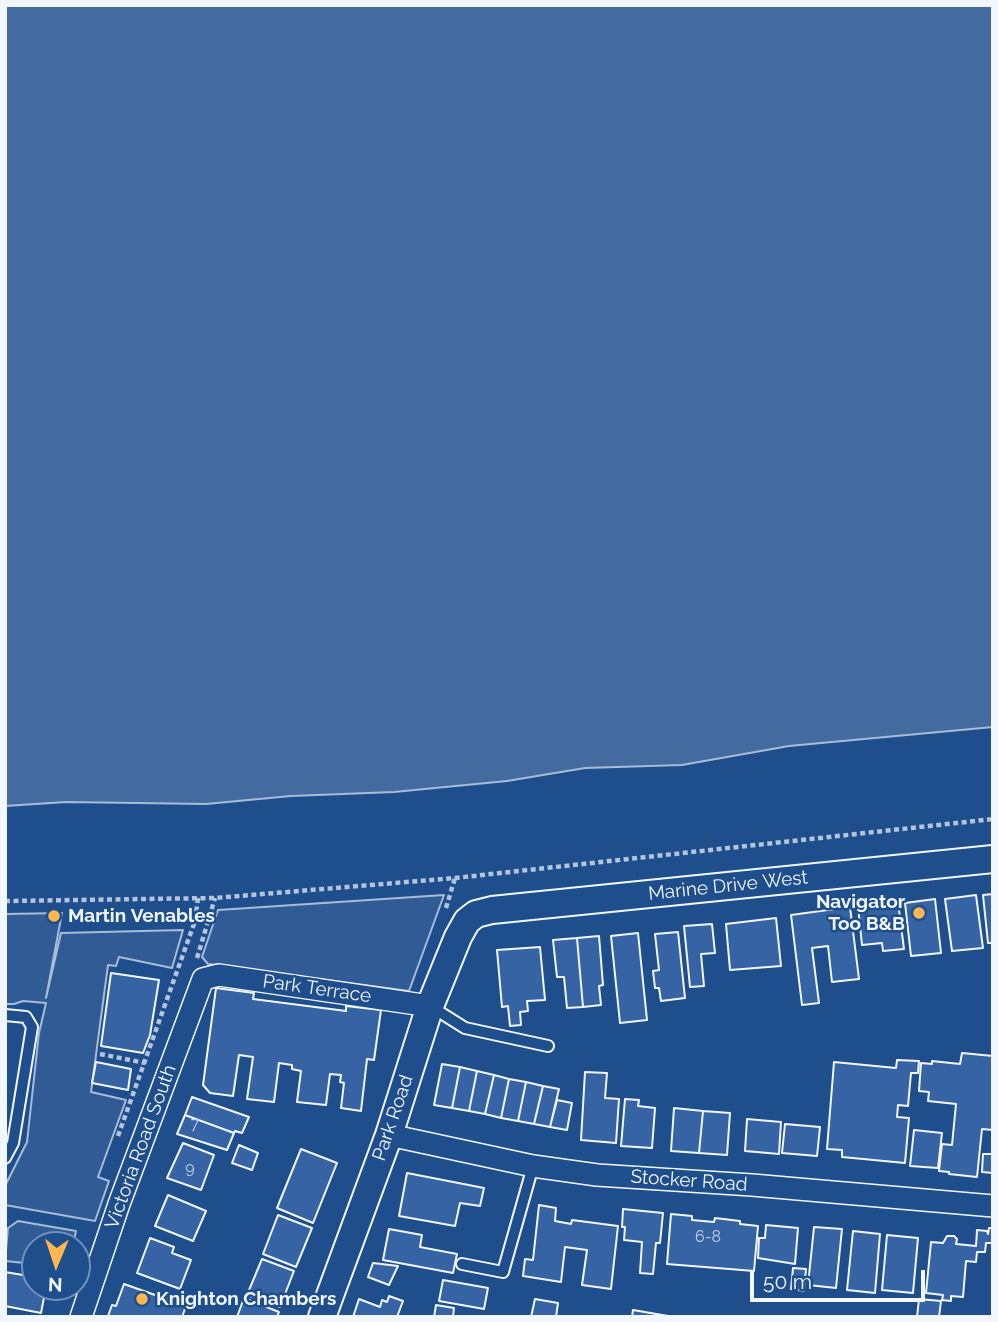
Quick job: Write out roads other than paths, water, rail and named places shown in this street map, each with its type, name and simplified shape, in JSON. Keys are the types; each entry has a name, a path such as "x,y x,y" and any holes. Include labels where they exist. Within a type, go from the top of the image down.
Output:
{"street":[{"name":"Marine Drive West","path":"467,921 476,914 492,909 993,859"},
{"name":"Park Road","path":"321,1317 389,1135 430,1006 467,921"},
{"name":"Park Terrace","path":"203,979 219,975 430,1006"},
{"name":"Victoria Road South","path":"81,1317 203,979"},
{"name":"Stocker Road","path":"389,1135 533,1166 597,1175 752,1185 993,1206"}],"lane":[{"path":"430,1006 465,1028 548,1046"},
{"path":"5,1015 26,1017 32,1027 13,1143 5,1158"},
{"path":"462,1264 503,1272 533,1166"}],"place":[{"name":"Navigator Too B&B","path":"919,913"},
{"name":"Martin Venables","path":"54,916"},
{"name":"Knighton Chambers","path":"142,1299"}]}
